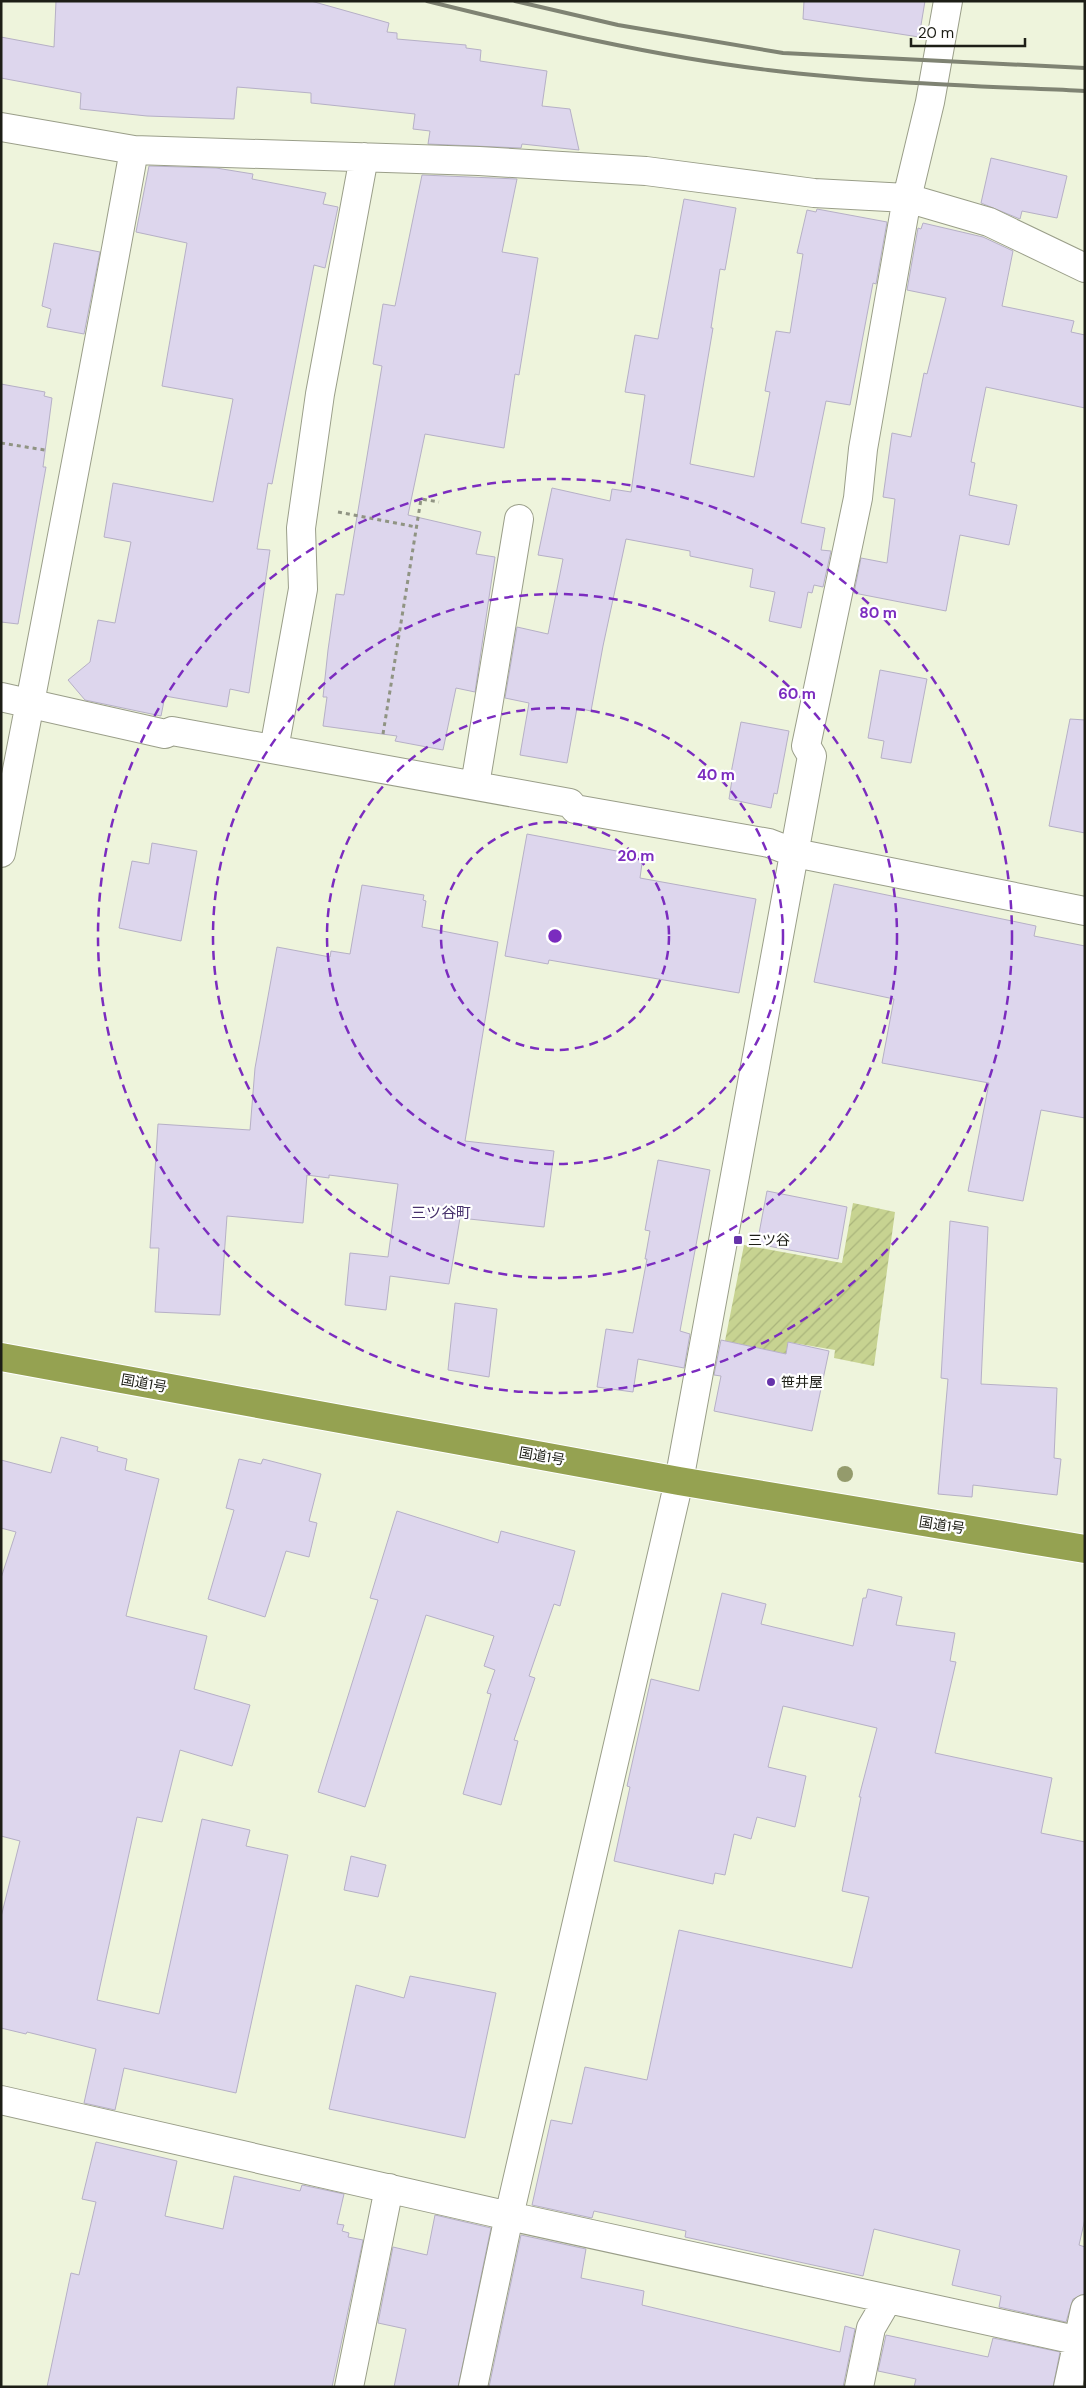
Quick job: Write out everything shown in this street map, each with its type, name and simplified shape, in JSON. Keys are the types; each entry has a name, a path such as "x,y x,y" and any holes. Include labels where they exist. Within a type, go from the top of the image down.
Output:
{"highway":[{"name":"国道1号","path":"1,1357 679,1481 1085,1549"}],"street":[{"path":"473,2387 509,2216 679,1481 812,756 806,746 858,498 863,449 907,198 930,102 948,1"},
{"path":"1,126 134,150 479,161 646,171 814,193 907,198 989,222 1085,268"},
{"path":"1,853 78,455 134,150"},
{"path":"274,749 303,589 301,528 320,394 364,157"},
{"path":"475,785 519,519"},
{"path":"1,697 165,734 172,731 570,803 575,809 769,843 795,854 1085,911"},
{"path":"1,2100 509,2216 1081,2341"},
{"path":"349,2387 389,2188"},
{"path":"858,2387 871,2328 888,2298"},
{"path":"1068,2387 1081,2341 1085,2309"}],"path":[{"path":"1,443 78,455"},
{"path":"378,768 420,499 440,502"},
{"path":"304,506 416,527"}],"green space":[{"path":"853,1203 895,1212 874,1366 834,1358 835,1350 788,1342 786,1354 725,1341 744,1245 842,1263"}],"building":[{"path":"56,1 311,1 389,23 387,32 397,33 397,39 466,45 466,48 481,50 480,61 547,71 542,106 570,109 579,150 522,144 521,148 428,144 430,131 413,129 415,114 311,103 311,93 237,87 234,119 147,116 80,109 81,93 1,78 1,37 54,47"},
{"path":"804,1 925,1 919,37 803,19"},
{"path":"991,158 1067,176 1057,218 1022,211 1020,219 981,203"},
{"path":"149,166 216,168 253,174 252,179 326,193 323,204 338,207 325,268 314,265 272,484 268,483 257,549 270,550 249,693 230,689 227,707 165,696 161,716 85,700 68,680 90,662 98,620 115,623 131,542 104,537 113,483 213,502 233,399 162,386 187,243 136,232"},
{"path":"422,175 517,179 502,252 538,258 519,375 515,374 504,448 425,434 408,515 481,532 476,554 495,557 475,692 456,688 443,750 395,741 397,736 323,726 327,697 323,697 336,594 344,595 382,366 373,364 383,304 395,306"},
{"path":"684,199 736,208 725,270 720,269 711,328 713,328 690,464 754,477 770,392 765,391 776,331 790,333 803,254 797,253 807,210 816,212 817,209 887,222 876,284 873,283 850,405 826,401 801,523 825,528 821,550 831,551 823,587 814,585 812,593 808,592 801,628 769,621 775,592 750,587 753,569 690,556 690,551 626,539 591,711 577,708 567,763 520,755 529,703 505,698 517,627 548,634 563,559 538,555 552,488 610,501 612,489 631,492 645,395 625,392 635,335 658,339"},
{"path":"923,223 983,237 1013,251 1002,306 1074,321 1071,332 1085,335 1085,408 986,387 971,462 975,463 969,495 1017,505 1009,545 960,535 946,611 854,593 861,558 887,563 895,499 883,497 892,433 911,437 924,373 927,374 946,298 907,290 918,228 921,229"},
{"path":"54,243 100,252 84,334 47,327 51,309 42,306"},
{"path":"1,384 45,392 44,396 52,398 43,467 46,467 18,624 1,622"},
{"path":"880,670 927,679 911,763 881,758 884,741 868,738"},
{"path":"1070,719 1085,720 1085,833 1049,826"},
{"path":"741,722 789,731 777,794 774,793 771,808 729,799 733,773 731,773"},
{"path":"527,834 643,856 640,878 756,899 739,993 549,960 548,964 505,956"},
{"path":"152,843 197,851 181,941 119,928 132,861 149,864"},
{"path":"834,884 1036,926 1034,936 1085,946 1085,1118 1041,1110 1023,1201 968,1191 989,1083 882,1063 894,999 814,982"},
{"path":"362,885 424,895 423,900 426,901 422,927 498,942 465,1141 554,1151 544,1227 460,1218 449,1284 390,1276 386,1310 345,1305 350,1253 388,1257 398,1184 329,1175 329,1178 307,1175 303,1223 227,1216 220,1315 155,1312 159,1248 150,1248 158,1124 250,1130 255,1068 277,947 330,957 331,951 350,954"},
{"path":"658,1160 710,1170 680,1331 690,1334 684,1368 638,1359 633,1392 597,1387 606,1329 633,1333 647,1259 645,1259 650,1231 645,1230"},
{"path":"767,1191 847,1207 838,1259 757,1244"},
{"path":"950,1221 988,1227 981,1384 1057,1388 1054,1458 1061,1459 1057,1495 973,1485 972,1497 938,1494 948,1379 941,1378"},
{"path":"455,1303 497,1309 489,1377 448,1370"},
{"name":"笹井屋","path":"721,1340 786,1354 788,1342 829,1351 812,1431 714,1411 721,1376 714,1375"},
{"path":"61,1437 98,1447 97,1451 127,1459 125,1470 159,1479 126,1616 207,1636 194,1689 250,1705 232,1766 180,1750 162,1822 137,1817 97,2000 159,2014 202,1819 250,1830 246,1846 288,1855 236,2093 124,2068 115,2110 84,2103 96,2049 27,2032 26,2034 1,2028 1,1917 20,1841 1,1836 1,1578 16,1532 1,1528 1,1460 51,1473"},
{"path":"239,1459 261,1464 263,1459 321,1474 309,1521 317,1523 309,1557 286,1551 265,1617 208,1599 234,1510 226,1508"},
{"path":"397,1511 498,1543 501,1531 575,1551 560,1606 554,1604 529,1676 535,1678 514,1740 518,1741 501,1805 463,1794 491,1694 487,1693 495,1670 484,1666 494,1636 426,1615 365,1807 318,1792 378,1600 370,1598"},
{"path":"868,1589 902,1597 896,1625 955,1633 950,1661 956,1662 935,1753 1052,1778 1041,1833 1085,1842 1085,2219 1079,2245 1085,2247 1085,2294 1073,2299 1066,2322 999,2307 1001,2296 952,2285 960,2250 874,2229 863,2276 685,2237 686,2231 594,2211 592,2218 532,2205 551,2120 572,2124 585,2067 647,2080 679,1930 852,1968 869,1897 842,1891 861,1797 859,1797 877,1728 783,1706 768,1767 806,1776 795,1827 757,1817 751,1839 734,1834 725,1875 715,1873 713,1884 614,1861 630,1787 627,1786 651,1679 699,1691 722,1593 766,1604 761,1624 853,1646 863,1598 866,1598"},
{"path":"351,1856 386,1865 378,1897 344,1890"},
{"path":"410,1976 496,1993 465,2138 329,2109 356,1985 404,1998"},
{"path":"96,2142 177,2161 165,2216 223,2229 234,2176 300,2191 302,2185 344,2194 337,2224 344,2225 342,2231 349,2233 348,2237 363,2240 332,2387 47,2387 71,2273 79,2275 96,2202 82,2199"},
{"path":"435,2215 491,2228 458,2387 394,2387 406,2329 378,2323 393,2247 427,2255"},
{"path":"521,2235 586,2249 581,2278 644,2291 642,2305 840,2352 845,2326 855,2329 843,2387 489,2387"},
{"path":"886,2335 988,2357 993,2338 1060,2352 1053,2387 914,2387 916,2379 878,2371"}],"railway":[{"path":"427,1 596,41 768,70 886,81 1085,91"},
{"path":"515,1 618,25 783,53 1085,68"}],"place":[{"name":"三ツ谷","path":"738,1240"},
{"name":"笹井屋","path":"771,1382"}],"district":[{"name":"三ツ谷町","path":"441,1213"}]}
